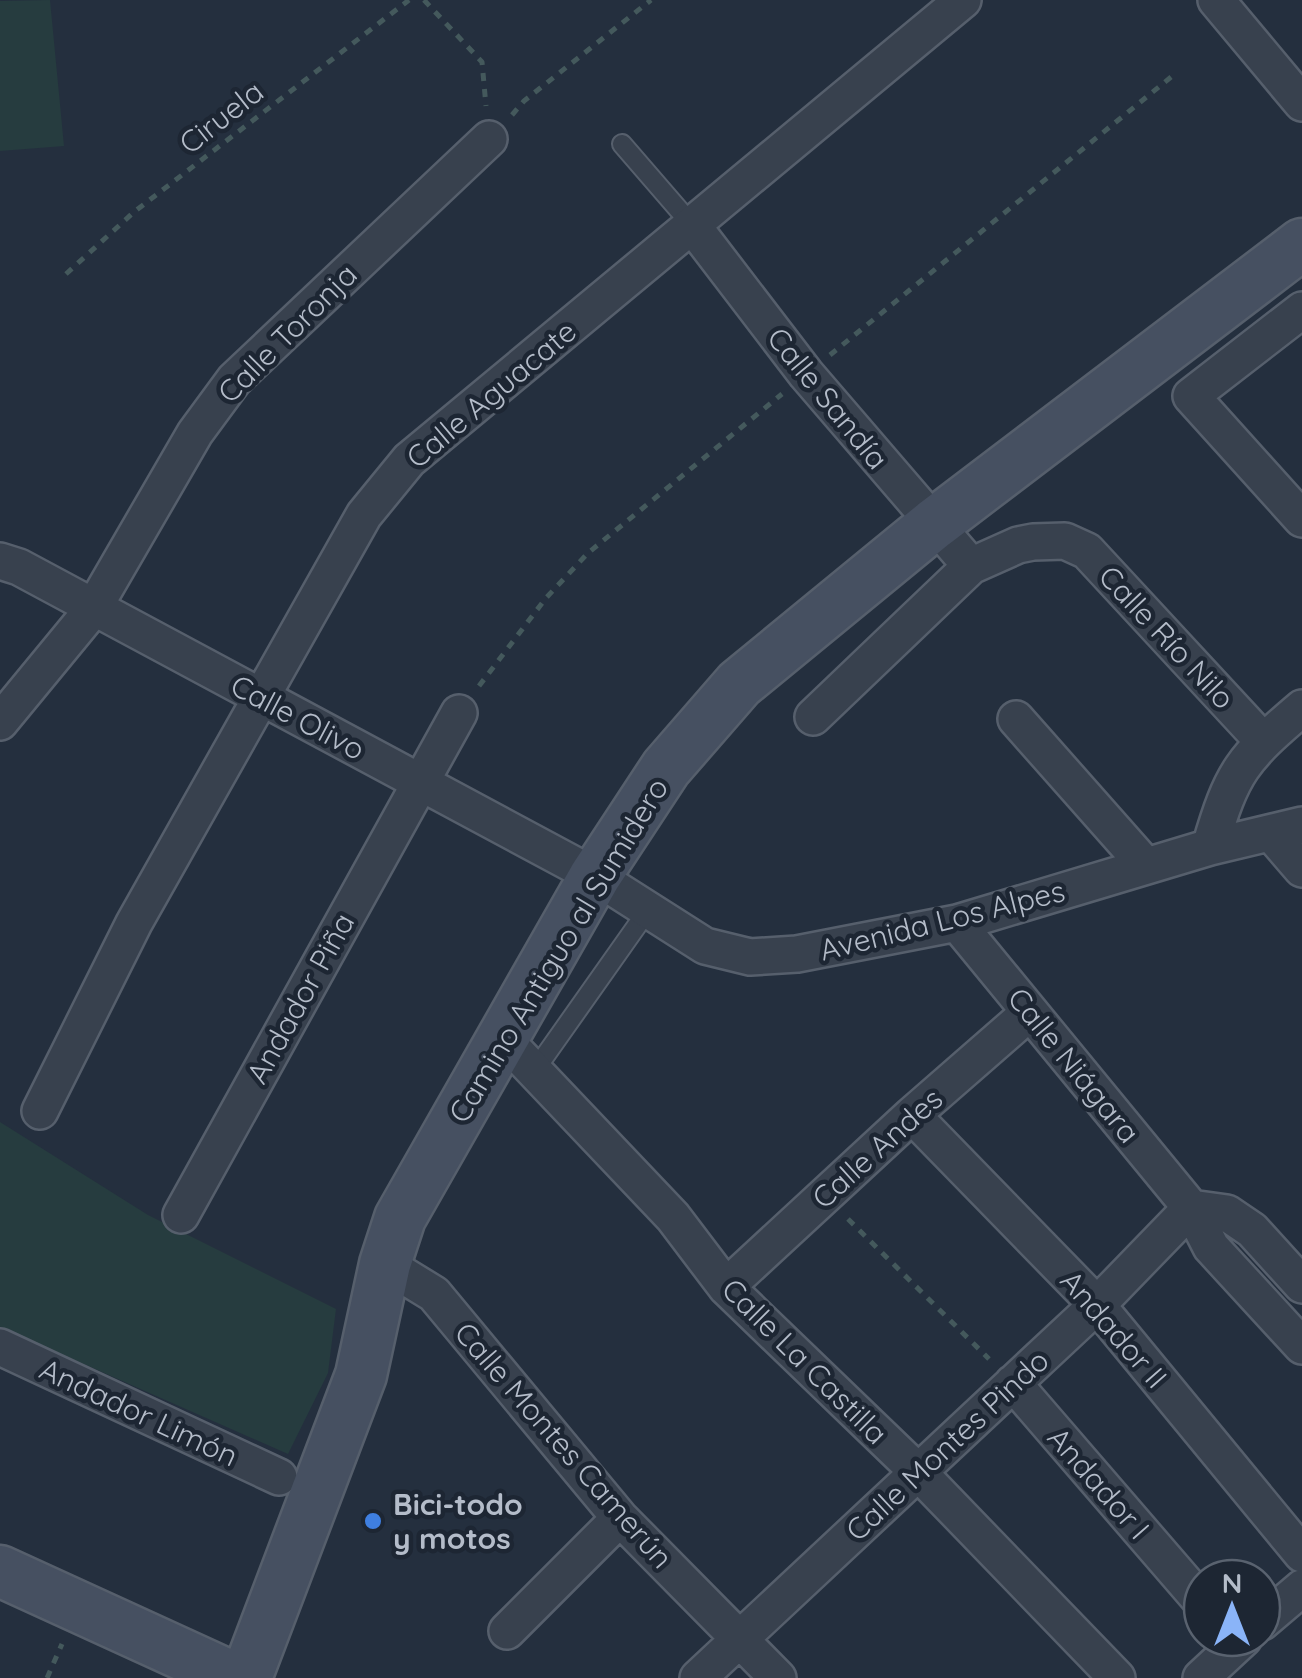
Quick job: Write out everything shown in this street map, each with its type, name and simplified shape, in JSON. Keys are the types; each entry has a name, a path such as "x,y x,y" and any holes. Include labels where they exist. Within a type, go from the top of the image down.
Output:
{"main road":[{"name":"Camino Antiguo al Sumidero","path":"246,1678 361,1375 384,1264 400,1218 518,1053 595,876 666,768 738,684 934,524 1302,244"},
{"path":"6,1593 56,1657 161,1678"},
{"path":"6,1593 234,1678"}],"street":[{"name":"Calle Aguacate","path":"40,1111 134,923 364,515 409,460 963,0"},
{"path":"1216,0 1302,103"},
{"name":"Calle Toronja","path":"0,722 93,609 195,433 234,380 489,139"},
{"name":"Calle Sandía","path":"692,225 806,374 971,566"},
{"path":"1302,310 1191,396 1302,519"},
{"name":"Calle Río Nilo","path":"971,566 1018,545 1065,542 1087,551 1263,741"},
{"name":"Calle Olivo","path":"0,562 19,567 595,876"},
{"path":"813,717 971,566"},
{"path":"1210,848 1224,798 1240,766 1302,708"},
{"name":"Andador Piña","path":"181,1215 459,713"},
{"path":"1016,719 1146,866"},
{"path":"1286,829 1302,870"},
{"name":"Avenida Los Alpes","path":"595,876 706,946 750,956 797,954 956,922 1286,829"},
{"name":"Calle Niágara","path":"956,922 1191,1208 1211,1247 1302,1346"},
{"name":"Calle Andes","path":"726,1287 1030,1012"},
{"name":"Calle La Castilla","path":"518,1053 673,1217 726,1287 918,1472 1117,1678"},
{"name":"Andador II","path":"912,1116 1097,1305 1302,1554"},
{"path":"1191,1208 1227,1213 1252,1230 1302,1285"},
{"name":"Calle Montes Pindo","path":"698,1678 1097,1305 1191,1208"},
{"name":"Calle Montes Camerún","path":"384,1264 434,1294 620,1518 778,1678"},
{"name":"Andador Limón","path":"0,1347 279,1477"},
{"name":"Andador I","path":"1013,1383 1182,1579"},
{"path":"508,1632 620,1518"},
{"path":"1282,1604 1302,1588"},
{"path":"1201,1678 1221,1658"}],"lane":[{"path":"622,144 692,225"},
{"path":"518,1053 648,910"}],"path":[{"name":"Ciruela","path":"66,274 134,212 409,0"},
{"path":"424,0 482,62 489,139"},
{"path":"489,139 524,101 651,0"},
{"path":"824,1196 1013,1383"}],"green space":[{"path":"50,0 64,146 0,151 0,1"},
{"path":"0,1122 148,1215 336,1309 328,1373 288,1454 0,1327"}],"place":[{"name":"Bici-todo y motos","path":"373,1521"}]}
